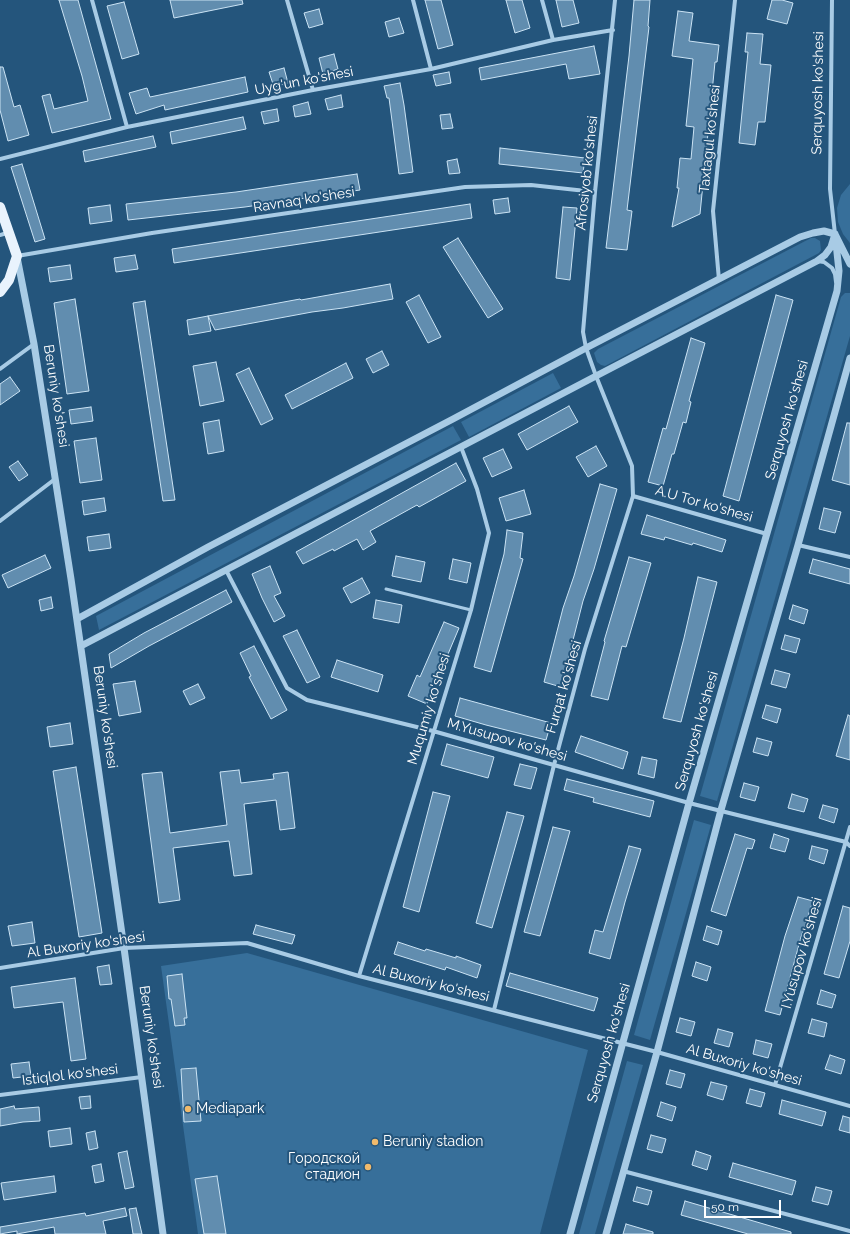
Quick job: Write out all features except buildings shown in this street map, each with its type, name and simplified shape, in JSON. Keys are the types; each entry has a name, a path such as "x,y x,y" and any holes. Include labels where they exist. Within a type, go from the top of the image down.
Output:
{"main road":[{"name":"Beruniy ko'shesi","path":"0,207 4,234 17,256"},
{"path":"0,292 9,280 17,256"}],"street":[{"path":"92,0 127,127"},
{"path":"287,0 312,90"},
{"path":"413,0 431,69"},
{"path":"542,0 553,40"},
{"name":"Afrosiyob ko'shesi","path":"596,376 586,348 583,332 595,192 615,0"},
{"name":"Taxtagul ko'shesi","path":"720,280 713,211 735,0"},
{"name":"Serquyosh ko'shesi","path":"570,1234 689,803 837,291 840,271 830,189 832,0"},
{"name":"Uyg'un ko'shesi","path":"0,159 127,127 312,90 431,69 553,40 613,30"},
{"name":"Ravnaq ko'shesi","path":"17,256 152,233 465,186 531,185 595,192"},
{"path":"77,619 208,547 800,237 813,232 824,231 835,234 832,247 817,261 81,646"},
{"name":"Serquyosh ko'shesi","path":"835,234 850,264"},
{"name":"Beruniy ko'shesi","path":"17,256 34,344 77,619 163,1234"},
{"path":"817,261 824,262 832,268 835,274 837,291"},
{"path":"0,369 34,344"},
{"path":"606,1234 657,1052 721,810 850,358"},
{"name":"Furqat ko'shesi","path":"494,1010 554,765 585,649 634,496 632,466 596,376"},
{"name":"Muqumiy ko'shesi","path":"359,976 470,610 489,533 477,489 462,447"},
{"path":"0,520 55,479"},
{"name":"A.U Tor ko'shesi","path":"634,496 767,534"},
{"path":"798,544 850,557"},
{"name":"M.Yusupov ko'shesi","path":"226,570 287,688 307,700 433,731 689,803 846,842"},
{"name":"I.Yusupov ko'shesi","path":"775,1086 850,827"},
{"path":"846,842 850,846"},
{"name":"Al Buxoriy ko'shesi","path":"0,968 124,948 247,944 359,976 657,1052 850,1106"},
{"name":"Istiqlol ko'shesi","path":"0,1095 142,1077"},
{"path":"623,1171 850,1231"}],"lane":[{"path":"386,590 470,610"}],"shaded area":[{"path":"850,184 850,243 843,234 838,222 837,208 841,195"},
{"path":"811,238 815,238 820,241 821,250 819,253 605,366 597,362 594,353 598,349"},
{"path":"845,293 850,293 850,336 717,801 700,796 841,297"},
{"path":"553,373 561,388 469,437 461,422"},
{"path":"453,426 461,440 99,630 96,616"},
{"path":"694,820 711,825 650,1040 634,1035"},
{"name":"Beruniy stadion","path":"247,953 588,1050 540,1234 198,1234 161,966"},
{"path":"627,1061 643,1065 595,1234 579,1234"}],"place":[{"name":"Mediapark","path":"188,1109"},
{"name":"Beruniy stadion","path":"375,1142"},
{"name":"Городской стадион","path":"368,1167"}]}
